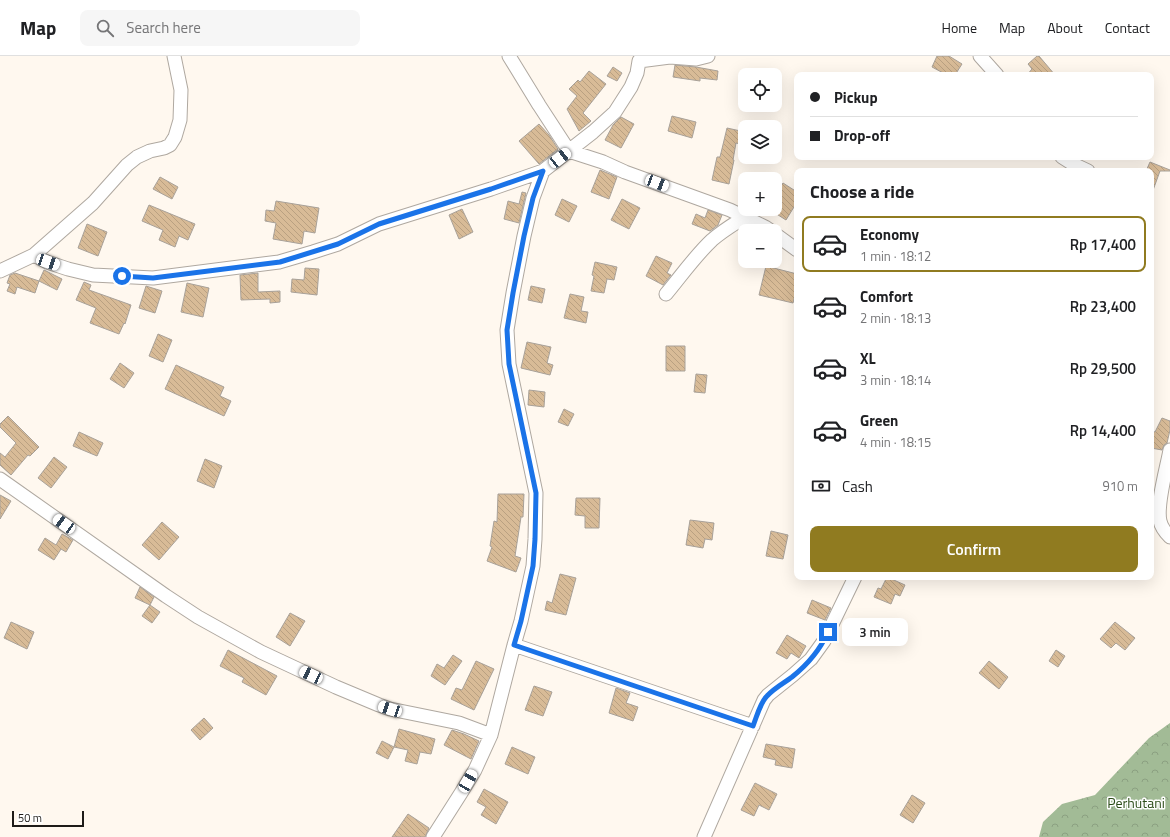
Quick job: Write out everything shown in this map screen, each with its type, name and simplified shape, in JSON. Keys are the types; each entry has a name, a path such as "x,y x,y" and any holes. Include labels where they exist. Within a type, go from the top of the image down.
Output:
{"street":[{"path":"0,271 34,255 93,204 137,157 170,145 175,137 180,120 181,90 174,56"},
{"path":"509,56 569,151 706,200 758,224"},
{"path":"34,255 61,267 93,275 153,278 280,262 338,244 379,224 543,171 604,123 615,112 631,87 637,73 639,59 670,57 696,59 708,56"},
{"path":"980,56 994,72"},
{"path":"1066,160 1081,168"},
{"path":"433,837 472,776 491,735 521,621 533,566 536,493 509,364 507,330 524,236 533,198 543,171"},
{"path":"666,294 700,253 713,240 728,227 745,217"},
{"path":"782,239 794,248"},
{"path":"1170,450 1156,521 1170,537"},
{"path":"0,479 166,596 198,617 261,652 336,687 390,709 459,723 491,735"},
{"path":"704,837 764,700 811,659 824,641 854,580"},
{"path":"514,645 753,726"}],"green space":[{"name":"Perhutani","path":"1170,723 1170,837 1039,837 1043,822 1062,804 1095,795 1149,738"}],"building":[{"path":"937,56 949,56 962,64 957,72 941,72 932,67"},
{"path":"1039,56 1052,72 1030,72 1032,69 1028,64"},
{"path":"675,65 718,71 717,80 700,78 700,81 673,77"},
{"path":"613,67 622,73 617,81 607,76"},
{"path":"589,71 606,84 583,113 591,121 579,131 567,109 577,96 569,89 578,80 580,82"},
{"path":"672,116 696,122 692,138 668,131"},
{"path":"621,117 634,124 621,148 605,140 613,125"},
{"path":"539,124 549,135 558,149 539,164 519,141"},
{"path":"727,128 738,130 738,143 736,143 729,184 712,180 717,157 720,157"},
{"path":"1150,162 1170,171 1160,171 1154,188 1154,168 1147,168"},
{"path":"600,170 617,177 609,199 591,192"},
{"path":"160,177 178,187 172,199 153,189"},
{"path":"783,183 794,190 794,207 786,220 780,216 782,216"},
{"path":"522,192 526,193 519,223 504,219 508,201 519,204"},
{"path":"562,199 577,206 569,222 555,215"},
{"path":"622,199 640,208 629,229 611,220"},
{"path":"276,201 319,208 315,233 304,231 302,244 273,239 276,223 265,221 266,210 274,211"},
{"path":"149,205 195,224 188,240 179,236 175,247 159,240 163,230 142,221"},
{"path":"462,209 473,232 459,239 449,215"},
{"path":"708,210 722,215 718,225 710,231 692,224 696,214 705,218"},
{"path":"87,224 107,232 98,256 78,248"},
{"path":"656,256 672,263 667,273 671,275 663,285 646,276"},
{"path":"595,262 617,267 614,280 607,279 604,293 591,291"},
{"path":"305,268 319,269 317,295 291,292 292,279 304,280"},
{"path":"766,268 774,268 794,273 793,303 759,295"},
{"path":"44,270 62,279 57,290 39,281"},
{"path":"15,273 39,281 35,293 17,287 15,294 7,291 10,284 7,283 10,275"},
{"path":"258,273 258,292 280,291 280,302 270,303 270,299 241,300 240,275"},
{"path":"84,282 91,285 89,290 131,305 125,324 124,323 119,334 90,323 96,308 76,300"},
{"path":"187,283 209,288 203,317 181,312"},
{"path":"146,286 162,291 155,313 139,308"},
{"path":"531,286 545,289 542,303 528,300"},
{"path":"570,294 584,297 581,311 588,312 586,323 564,318"},
{"path":"158,334 172,340 163,362 149,356"},
{"path":"527,342 551,347 547,363 553,365 550,375 521,368"},
{"path":"666,346 685,346 685,371 666,371"},
{"path":"120,363 134,373 124,388 110,379"},
{"path":"176,365 224,387 220,396 231,401 224,416 165,389"},
{"path":"696,374 707,375 705,393 694,392"},
{"path":"529,390 545,392 544,407 528,405"},
{"path":"564,409 574,414 568,426 558,422"},
{"path":"8,416 39,447 30,456 28,455 11,475 0,465 0,453 5,457 16,443 0,427 0,424"},
{"path":"1162,418 1170,421 1170,430 1167,443 1164,445 1162,450 1154,449 1155,432"},
{"path":"79,432 103,443 97,456 73,446"},
{"path":"54,457 67,467 51,488 38,478"},
{"path":"205,459 222,466 214,488 197,481"},
{"path":"498,494 524,494 523,517 521,517 515,556 521,558 516,572 487,561 492,547 490,546 494,521 497,522"},
{"path":"0,495 11,501 0,519"},
{"path":"576,498 600,498 599,528 585,528 585,516 575,515"},
{"path":"690,520 714,523 712,540 705,539 703,548 686,545"},
{"path":"162,522 179,537 159,560 142,545"},
{"path":"771,531 788,535 783,559 766,556"},
{"path":"62,534 73,540 66,552 61,549 54,560 38,550 45,538 56,545"},
{"path":"560,574 576,578 566,615 545,610 547,601 552,603"},
{"path":"886,580 894,580 905,585 900,596 895,594 891,604 874,597 878,588 881,589"},
{"path":"140,587 154,597 150,605 135,598"},
{"path":"812,600 831,608 825,620 807,613"},
{"path":"150,605 160,612 152,623 142,616"},
{"path":"290,613 305,621 290,646 276,637"},
{"path":"11,622 34,632 27,649 4,638"},
{"path":"1115,622 1135,638 1125,650 1116,643 1111,648 1100,639"},
{"path":"787,635 806,646 799,658 791,653 787,659 776,653"},
{"path":"228,650 277,676 266,695 242,682 244,678 220,666"},
{"path":"1056,650 1065,656 1058,667 1049,661"},
{"path":"453,655 462,661 445,685 431,676 437,664 444,668"},
{"path":"476,661 494,669 474,710 451,699 456,688 462,690"},
{"path":"989,661 1008,677 999,689 979,673"},
{"path":"534,686 552,692 543,716 525,710"},
{"path":"616,688 630,693 626,703 638,707 633,721 609,713"},
{"path":"204,718 213,728 200,740 191,730"},
{"path":"399,729 435,739 431,754 420,752 417,764 405,761 408,750 394,747"},
{"path":"452,730 479,741 471,759 444,745"},
{"path":"382,741 394,747 388,759 376,753"},
{"path":"766,744 795,749 792,768 775,765 776,760 763,757"},
{"path":"512,747 535,757 528,774 505,764"},
{"path":"755,783 777,794 769,810 759,805 754,816 741,810"},
{"path":"484,789 508,802 496,824 481,815 486,807 477,802"},
{"path":"912,795 925,803 913,823 900,815"},
{"path":"408,814 429,828 425,837 392,837"}],"route":[{"path":"122,276 153,278 280,262 338,244 379,224 543,171 533,198 524,236 507,330 509,364 536,493 533,566 514,645 753,726 764,700 811,659 824,641 828,632"}]}
